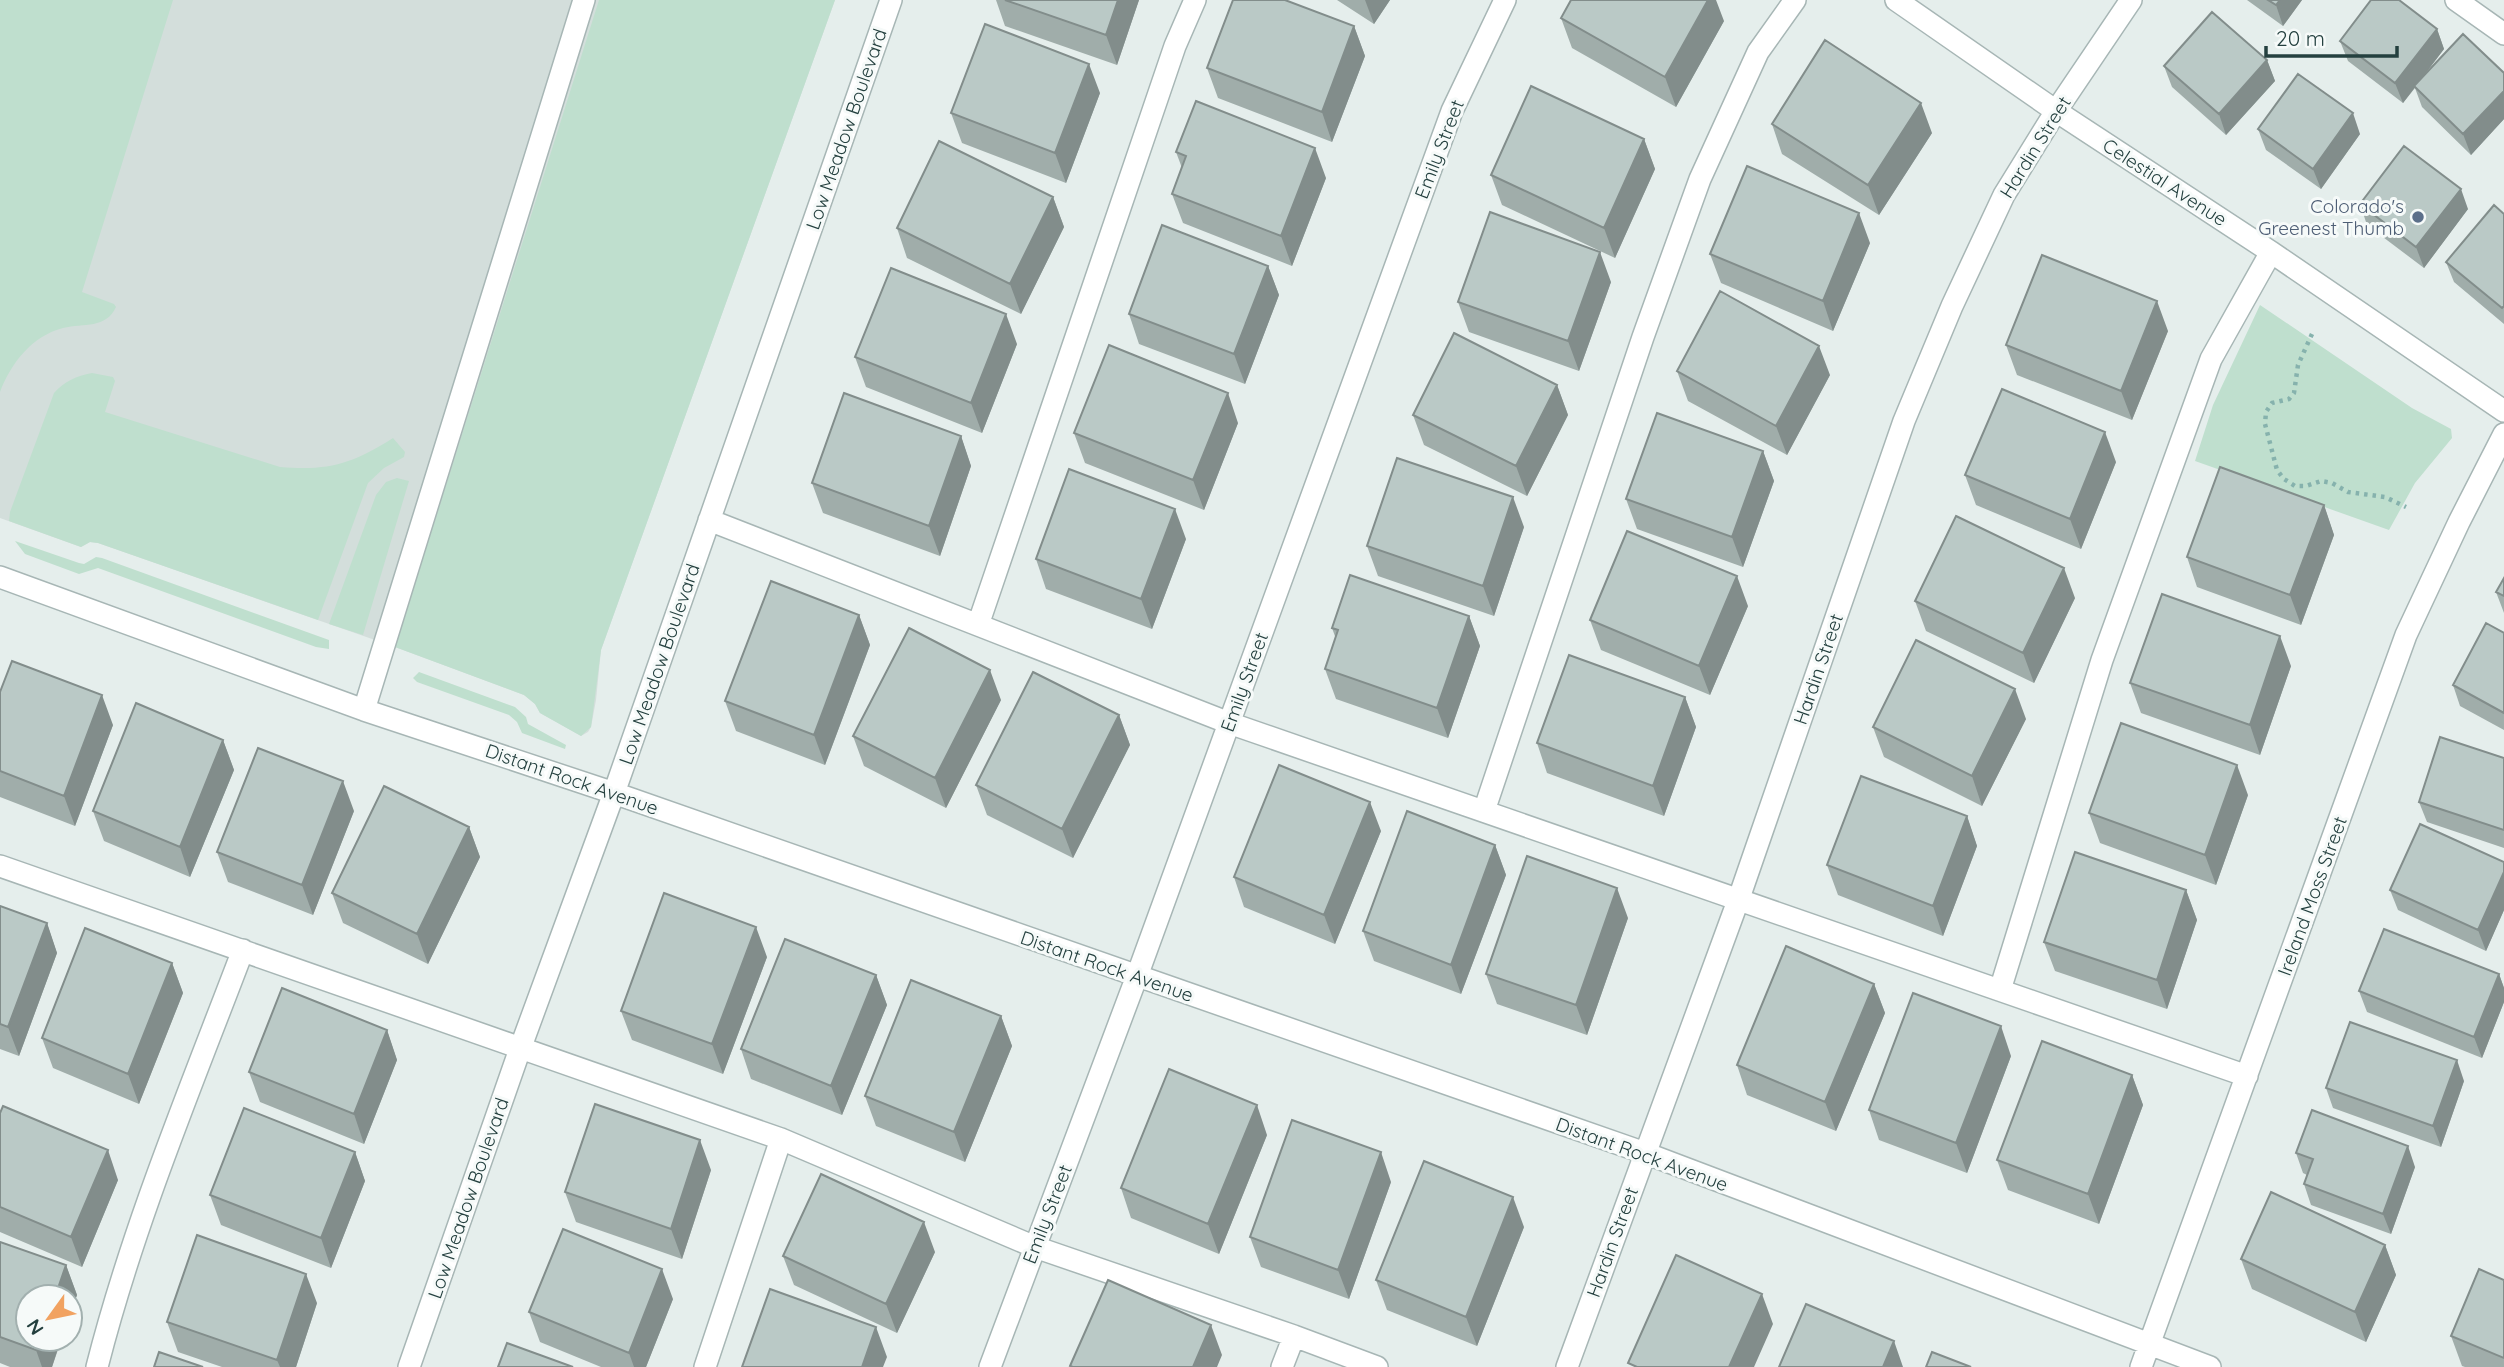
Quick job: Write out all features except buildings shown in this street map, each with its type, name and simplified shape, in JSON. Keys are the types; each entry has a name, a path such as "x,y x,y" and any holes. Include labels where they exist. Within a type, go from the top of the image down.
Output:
{"street":[{"path":"364,710 584,0"},
{"name":"Low Meadow Boulevard","path":"409,1367 520,1049 614,793 891,0"},
{"path":"978,625 1171,59 1195,0"},
{"name":"Emily Street","path":"990,1367 1137,976 1452,111 1505,0"},
{"path":"1484,811 1643,337 1700,179 1758,52 1795,0"},
{"name":"Celestial Avenue","path":"1896,0 2056,111 2271,252 2504,411"},
{"name":"Hardin Street","path":"1567,1367 1739,898 1904,421 1952,306 2004,195 2056,111 2131,0"},
{"path":"2456,0 2504,34"},
{"path":"2000,990 2102,660 2211,359 2271,252"},
{"name":"Ireland Moss Street","path":"2141,1367 2406,635 2504,434"},
{"path":"709,520 1229,723 2247,1076"},
{"name":"Distant Rock Avenue","path":"0,577 364,710 614,793 1645,1153 2210,1367"},
{"path":"0,866 781,1139 1035,1247 1377,1367"},
{"path":"97,1367 110,1317 156,1183 243,950"},
{"path":"705,1367 781,1139"},
{"path":"1282,1367 1294,1336"}],"path":[{"path":"2312,334 2298,365 2294,393 2289,399 2272,403 2266,412 2265,424 2277,470 2295,486 2321,481 2332,483 2348,492 2385,497 2406,507"}],"shaded area":[{"path":"0,0 835,0 601,650 596,700 588,732 581,736 540,713 535,704 524,695 395,647 98,543 90,542 81,547 0,518"}],"green space":[{"path":"0,0 173,0 82,292 116,307 112,314 100,322 63,328 32,344 10,371 0,392"},
{"path":"599,0 835,0 601,650 591,727 581,736 540,713 535,704 524,695 395,647"},
{"path":"2260,305 2412,408 2451,429 2452,438 2415,483 2389,530 2195,461 2213,405"},
{"path":"92,373 113,377 115,381 105,412 280,467 313,468 340,464 393,438 405,452 404,457 384,468 368,483 318,620 98,543 90,542 81,547 9,521 54,393 71,380"},
{"path":"397,478 409,481 363,635 329,624 376,495 386,482"},
{"path":"15,541 84,564 96,557 102,558 329,640 329,649 316,647 98,568 79,574 25,554"},
{"path":"419,672 515,707 526,717 528,724 566,745 565,749 522,733 517,722 509,715 417,682 413,678"}],"place":[{"name":"Colorado's Greenest Thumb","path":"2418,217"}]}
